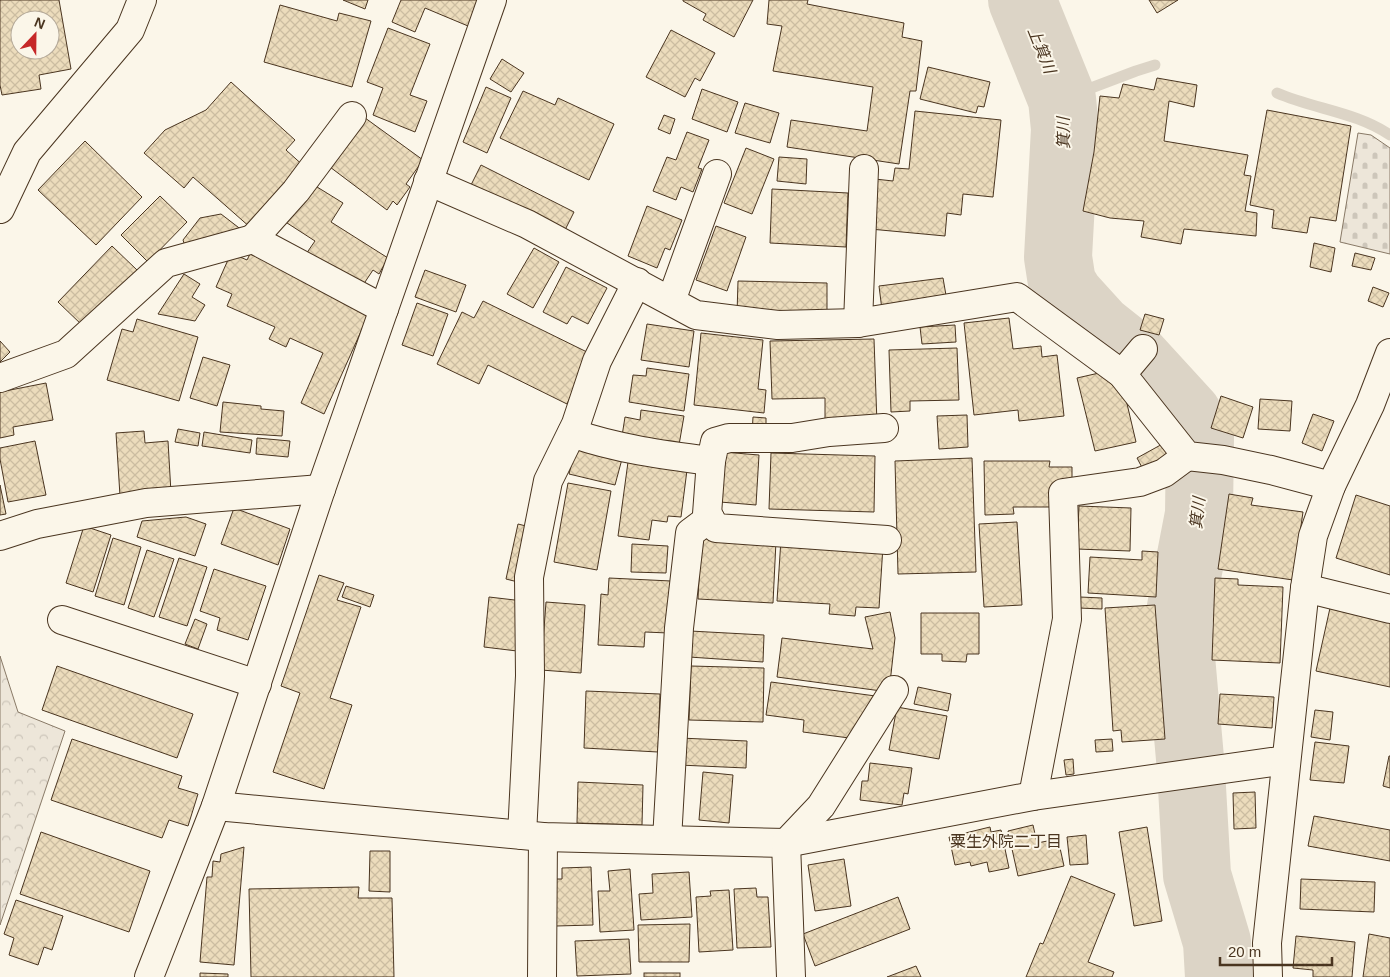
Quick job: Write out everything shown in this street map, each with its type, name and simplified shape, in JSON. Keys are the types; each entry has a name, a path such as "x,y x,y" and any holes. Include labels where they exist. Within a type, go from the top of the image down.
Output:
{"street":[{"path":"0,209 27,152 130,30 142,0"},
{"path":"149,977 216,806 321,489 492,0"},
{"path":"0,378 66,354 166,263 253,239 296,191 352,116"},
{"path":"858,323 864,170"},
{"path":"671,301 717,174"},
{"path":"428,181 526,224 696,314 778,325 858,323 1017,297 1122,374 1190,456"},
{"path":"253,239 384,309"},
{"path":"542,977 532,836 529,577 548,481 576,424 597,361 637,282"},
{"path":"1122,374 1142,349"},
{"path":"1268,977 1267,943 1305,588 1313,536 1331,486 1370,405 1390,353"},
{"path":"884,428 828,432 792,438 729,438 716,442 711,461 707,514 716,528 887,540"},
{"path":"572,433 608,444 711,461"},
{"path":"1033,796 1067,619 1063,493 1140,482 1164,473 1190,456 1223,460 1271,470 1331,486"},
{"path":"0,536 37,524 146,504 321,489"},
{"path":"667,840 679,628 690,533 710,518"},
{"path":"1305,588 1390,609"},
{"path":"62,620 257,684"},
{"path":"791,977 786,843 821,806 894,690"},
{"path":"216,806 532,836 786,843 1033,796 1286,760"}],"green space":[{"path":"1358,133 1371,135 1390,148 1390,254 1340,242"},
{"path":"0,656 18,712 65,731 0,925"}],"building":[{"path":"0,0 59,0 71,69 39,75 41,89 2,95 0,85"},
{"path":"343,0 368,0 365,9"},
{"path":"401,0 479,0 468,26 425,8 415,32 392,22"},
{"path":"683,0 753,0 734,37 703,20 706,14"},
{"path":"769,0 808,0 807,4 904,23 902,37 922,41 916,91 910,91 899,164 787,147 791,120 867,131 873,87 773,71 782,26 767,24"},
{"path":"1149,0 1178,0 1157,13"},
{"path":"280,5 337,21 339,13 371,21 352,87 264,62"},
{"path":"388,28 430,44 410,95 427,101 415,132 373,115 383,88 367,82"},
{"path":"671,30 715,53 700,81 695,78 685,97 646,77"},
{"path":"502,59 524,73 511,92 490,79"},
{"path":"928,67 990,82 984,107 978,106 976,113 920,99"},
{"path":"1157,78 1197,85 1194,107 1169,101 1164,141 1248,155 1244,175 1251,176 1245,211 1257,213 1256,236 1184,229 1181,244 1141,237 1144,221 1110,218 1083,211 1094,152 1100,96 1119,98 1123,84 1154,90"},
{"path":"231,82 295,140 286,150 306,168 251,228 193,177 184,188 144,153 165,130 206,110"},
{"path":"486,87 511,98 487,153 463,142"},
{"path":"702,89 738,102 727,132 692,119"},
{"path":"523,91 555,105 558,98 614,124 589,180 500,138"},
{"path":"745,103 779,113 770,143 735,133"},
{"path":"1267,110 1351,126 1336,221 1310,217 1307,233 1272,228 1274,210 1250,205"},
{"path":"915,111 1001,120 993,197 963,194 961,215 947,213 945,236 870,229 875,179 893,181 895,168 909,169"},
{"path":"361,115 423,160 406,184 410,187 397,205 393,201 387,210 326,164"},
{"path":"664,115 675,119 670,134 658,129"},
{"path":"687,132 709,140 698,168 702,169 693,192 681,187 676,200 653,191 667,157 676,160"},
{"path":"85,141 142,197 96,245 38,190"},
{"path":"746,148 774,159 752,214 724,203"},
{"path":"779,157 807,159 806,184 777,181"},
{"path":"481,165 574,212 564,232 471,185"},
{"path":"309,182 343,203 331,222 388,258 379,274 373,270 361,288 306,254 315,241 284,221"},
{"path":"772,189 848,193 846,247 770,243"},
{"path":"160,196 187,222 148,262 121,235"},
{"path":"647,206 682,220 670,250 665,248 657,268 628,256"},
{"path":"221,214 247,234 185,246 183,240 200,218"},
{"path":"716,226 746,237 727,291 696,280"},
{"path":"1314,243 1335,248 1331,272 1310,267"},
{"path":"112,246 137,270 83,326 58,302"},
{"path":"534,248 559,262 533,308 507,294"},
{"path":"231,253 247,260 250,254 371,309 324,414 301,403 323,353 290,338 286,347 269,339 275,327 227,306 232,294 216,287"},
{"path":"1355,253 1375,258 1371,270 1352,266"},
{"path":"566,267 607,288 588,324 572,316 567,324 543,312"},
{"path":"425,270 466,285 456,312 415,297"},
{"path":"184,274 200,284 192,297 205,305 195,321 158,314"},
{"path":"943,278 947,301 882,310 879,286"},
{"path":"738,281 827,283 827,316 737,314"},
{"path":"1373,287 1389,293 1383,307 1368,301"},
{"path":"483,301 591,354 567,404 488,365 479,384 437,364 462,312 474,318"},
{"path":"417,303 448,314 433,356 402,345"},
{"path":"1145,314 1164,319 1159,335 1140,330"},
{"path":"1009,318 1013,349 1041,346 1042,357 1057,355 1064,416 1019,421 1018,410 974,415 964,323"},
{"path":"137,319 198,337 179,401 107,380 122,329 133,332"},
{"path":"647,324 694,331 689,367 641,360"},
{"path":"955,325 956,342 922,344 920,327"},
{"path":"701,333 763,340 758,389 766,390 764,413 694,405"},
{"path":"874,339 877,424 825,425 825,398 772,399 770,341"},
{"path":"0,341 10,352 0,362"},
{"path":"957,348 959,400 910,401 910,411 891,412 889,350"},
{"path":"203,357 230,365 217,406 190,398"},
{"path":"647,368 689,374 684,411 629,402 633,375 646,376"},
{"path":"1099,373 1124,391 1136,442 1095,451 1077,378"},
{"path":"46,383 53,420 13,427 14,435 0,438 0,392"},
{"path":"1221,396 1253,407 1243,438 1211,428"},
{"path":"1260,399 1292,401 1290,431 1258,429"},
{"path":"223,402 261,406 261,409 284,411 282,436 220,432"},
{"path":"641,410 684,416 679,445 622,436 625,417 640,420"},
{"path":"1313,414 1334,421 1322,451 1302,443"},
{"path":"967,415 968,447 939,449 937,416"},
{"path":"753,417 766,418 766,434 752,434"},
{"path":"178,429 200,433 198,446 175,442"},
{"path":"144,431 145,443 168,441 171,493 120,496 116,433"},
{"path":"204,432 252,440 250,453 202,446"},
{"path":"257,438 290,441 288,457 256,454"},
{"path":"35,441 46,495 8,502 0,459 0,448"},
{"path":"1166,442 1176,458 1146,475 1137,458"},
{"path":"576,446 622,459 615,485 569,474"},
{"path":"723,452 759,455 756,505 720,502"},
{"path":"771,453 875,456 874,512 769,509"},
{"path":"972,458 976,572 898,574 895,461"},
{"path":"984,461 1050,461 1049,467 1072,467 1072,489 1056,507 1013,507 1014,514 985,515"},
{"path":"628,462 687,470 681,517 668,516 667,522 652,520 649,540 618,536"},
{"path":"568,483 611,491 597,570 554,562"},
{"path":"0,485 6,514 0,515"},
{"path":"1229,494 1253,498 1251,505 1303,512 1293,580 1218,569"},
{"path":"1356,495 1390,506 1390,575 1336,558"},
{"path":"1079,506 1131,508 1130,551 1077,549"},
{"path":"234,508 290,529 278,565 221,544"},
{"path":"186,517 206,524 195,556 137,537 142,521"},
{"path":"1017,522 1022,605 984,607 979,524"},
{"path":"518,524 530,527 518,582 506,579"},
{"path":"84,526 111,535 93,592 66,583"},
{"path":"701,536 776,541 773,603 698,599"},
{"path":"113,538 141,547 124,605 95,596"},
{"path":"781,539 883,546 879,608 856,607 855,616 829,614 830,604 777,601"},
{"path":"632,544 668,546 666,573 631,572"},
{"path":"147,550 174,559 154,617 128,608"},
{"path":"1142,551 1158,552 1156,597 1088,593 1090,557 1142,560"},
{"path":"179,558 207,567 187,626 159,617"},
{"path":"214,569 266,586 248,640 217,630 220,618 200,611"},
{"path":"319,575 344,583 337,600 361,607 330,698 352,705 324,789 273,772 300,693 281,686"},
{"path":"609,578 671,581 668,633 645,632 644,647 598,645 601,594 608,595"},
{"path":"1215,578 1238,579 1238,585 1283,587 1280,663 1212,660"},
{"path":"346,586 374,595 370,607 342,597"},
{"path":"489,597 523,601 517,651 484,647"},
{"path":"1080,597 1102,598 1102,609 1079,608"},
{"path":"546,602 585,605 581,673 541,670"},
{"path":"1155,605 1165,739 1122,742 1121,730 1113,731 1105,608"},
{"path":"1330,608 1390,621 1390,687 1316,671"},
{"path":"890,612 895,638 889,692 777,677 782,638 873,649 865,617"},
{"path":"921,613 979,613 979,654 967,654 966,662 942,661 942,654 921,654"},
{"path":"195,619 207,624 198,649 185,644"},
{"path":"690,631 764,635 763,662 689,657"},
{"path":"57,666 193,714 177,758 42,710"},
{"path":"691,666 764,668 763,722 689,720"},
{"path":"771,682 883,697 857,739 803,732 804,720 766,715"},
{"path":"918,687 951,694 948,711 914,704"},
{"path":"586,691 660,694 658,752 584,748"},
{"path":"1220,694 1274,697 1272,728 1218,724"},
{"path":"897,707 947,716 939,759 889,750"},
{"path":"1315,710 1333,712 1330,740 1311,737"},
{"path":"680,738 747,741 746,768 679,765"},
{"path":"72,739 182,776 178,788 198,794 188,826 169,820 162,838 51,800"},
{"path":"1112,739 1113,751 1096,752 1095,740"},
{"path":"1315,742 1349,746 1344,783 1310,780"},
{"path":"1390,756 1390,788 1383,786"},
{"path":"1073,759 1074,774 1066,775 1064,760"},
{"path":"870,763 912,768 908,794 904,793 902,805 860,800 862,781 868,781"},
{"path":"703,772 733,775 729,823 699,820"},
{"path":"578,782 643,785 642,825 577,823"},
{"path":"1255,792 1256,828 1234,829 1233,793"},
{"path":"1314,816 1390,830 1390,861 1308,846"},
{"path":"1033,825 1037,843 1058,839 1064,866 1018,876 1008,831"},
{"path":"990,827 991,832 1001,830 1009,868 989,872 987,862 971,866 970,862 955,865 949,837"},
{"path":"1147,827 1162,921 1134,926 1119,832"},
{"path":"41,832 150,871 129,932 20,894"},
{"path":"1086,835 1088,864 1070,865 1067,837"},
{"path":"244,847 234,965 200,962 207,877 212,877 213,861 220,862 221,854"},
{"path":"370,851 390,851 390,892 369,891"},
{"path":"844,859 851,906 815,911 808,865"},
{"path":"591,867 593,925 556,926 555,879 562,879 562,868"},
{"path":"630,869 634,930 600,932 598,891 610,891 608,871"},
{"path":"689,872 692,917 641,920 639,894 653,893 652,874"},
{"path":"1071,876 1115,894 1088,962 1114,972 1112,977 1026,977 1040,943 1043,944"},
{"path":"1301,879 1375,882 1374,912 1300,909"},
{"path":"359,887 358,898 392,898 394,977 251,977 249,889"},
{"path":"756,888 757,897 768,897 771,947 737,948 734,889"},
{"path":"729,890 733,950 699,952 696,897 711,896 710,891"},
{"path":"898,897 910,929 815,966 803,934"},
{"path":"16,900 63,916 52,950 44,947 38,965 9,955 14,938 4,934"},
{"path":"690,924 689,962 639,962 638,925"},
{"path":"1369,934 1390,938 1390,977 1363,977"},
{"path":"1296,936 1355,942 1352,977 1313,977 1313,970 1293,968"},
{"path":"629,939 631,974 577,976 575,941"},
{"path":"916,966 921,977 887,977"},
{"path":"200,973 228,974 228,977 200,977"},
{"path":"644,973 680,973 680,977 644,977"}],"waterway":[{"name":"箕川","path":"1022,0 1062,99 1065,129 1058,257 1062,283 1070,296 1100,329 1134,356 1188,415 1200,437 1199,514 1178,623 1191,770 1197,875 1217,942 1219,977"},
{"path":"1062,99 1155,65"},
{"path":"1277,93 1363,121 1390,135"}],"district":[{"name":"粟生外院二丁目","path":"1006,841"}],"water label":[{"name":"上箕川","path":"1042,50"}]}
